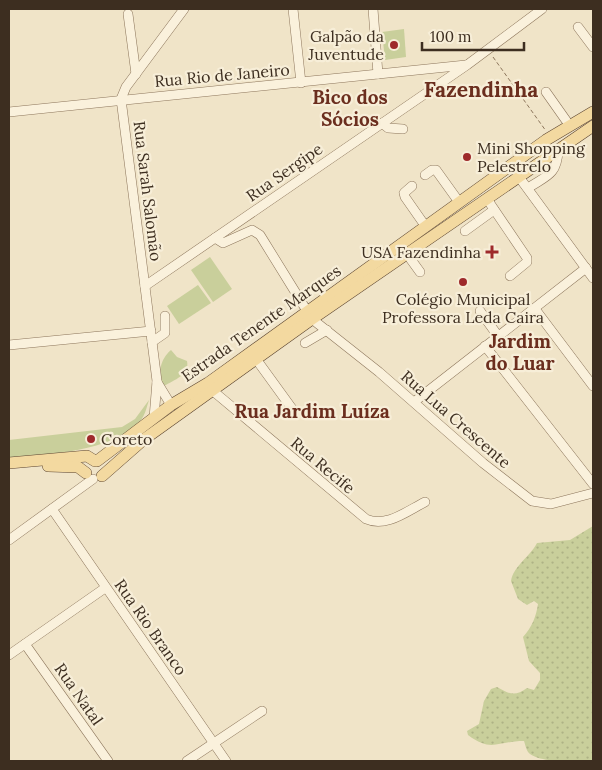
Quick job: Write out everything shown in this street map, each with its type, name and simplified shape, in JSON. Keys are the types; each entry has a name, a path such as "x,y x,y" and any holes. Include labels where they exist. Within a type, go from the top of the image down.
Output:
{"main road":[{"name":"Estrada Tenente Marques","path":"593,112 550,138 459,202 310,315 256,360 92,476 88,464 96,461 171,405 208,383 310,315 407,254 593,126"},
{"path":"157,430 160,424 174,415 171,405"},
{"path":"9,463 87,456 104,468 92,476 78,467 47,466 9,471"}],"street":[{"path":"121,99 136,74 184,9"},
{"path":"293,9 301,83"},
{"path":"372,9 378,74"},
{"name":"Rua Sergipe","path":"145,286 467,65 542,9"},
{"path":"128,14 136,74"},
{"path":"578,27 593,47"},
{"name":"Rua Rio de Janeiro","path":"9,112 65,108 121,99 301,83 467,65"},
{"path":"546,92 570,126"},
{"name":"Rua Sarah Salomão","path":"121,99 145,286"},
{"path":"382,123 388,128 403,129"},
{"path":"528,188 554,171 557,166 558,151"},
{"path":"425,175 432,170 436,170 459,202"},
{"path":"519,177 593,278"},
{"path":"412,186 404,193 405,198 426,227"},
{"path":"486,199 527,258 527,262 510,276"},
{"path":"466,231 494,210"},
{"path":"215,238 223,243 252,230 260,235 310,315"},
{"path":"407,254 420,272"},
{"path":"414,402 586,268"},
{"path":"145,286 157,381 154,418"},
{"path":"535,309 593,386"},
{"path":"480,312 498,336"},
{"name":"Rua Lua Crescente","path":"310,315 482,462 532,501 551,504 593,493"},
{"path":"152,342 165,333 165,316"},
{"path":"306,343 326,330"},
{"path":"9,345 151,331"},
{"path":"485,346 593,484"},
{"path":"256,360 293,410"},
{"path":"157,381 171,405"},
{"name":"Rua Recife","path":"213,391 366,519 378,523 385,522 425,502"},
{"path":"9,540 75,492 92,476"},
{"name":"Rua Rio Branco","path":"52,509 226,761"},
{"path":"9,655 105,588"},
{"name":"Rua Natal","path":"26,644 108,761"},
{"path":"187,761 262,711"}],"path":[{"path":"488,49 550,138"}],"green space":[{"name":"Galpão da Juventude","path":"404,29 406,57 385,60 382,32"},
{"path":"210,257 232,289 213,302 191,270"},
{"path":"198,285 211,303 179,324 167,306"},
{"path":"171,350 177,357 187,361 187,366 180,377 164,386 160,372 164,358"},
{"path":"149,400 145,414 140,421 128,432 113,440 79,450 9,459 9,440 122,427 135,419"},
{"path":"593,526 593,761 559,761 533,756 528,752 524,741 495,745 483,744 468,735 467,731 479,724 484,701 491,689 497,687 509,693 519,693 527,688 534,690 540,680 540,673 529,661 523,637 533,622 538,604 534,601 527,605 518,599 511,581 515,570 537,543 570,540"}],"place":[{"name":"Galpão da Juventude","path":"394,45"},
{"name":"Mini Shopping Pelestrelo","path":"467,157"},
{"name":"USA Fazendinha","path":"492,252"},
{"name":"Colégio Municipal Professora Leda Caira","path":"463,282"},
{"name":"Coreto","path":"91,439"}],"district":[{"name":"Fazendinha","path":"481,90"},
{"name":"Bico dos Sócios","path":"350,108"},
{"name":"Jardim do Luar","path":"520,352"},
{"name":"Rua Jardim Luíza","path":"312,411"}]}
